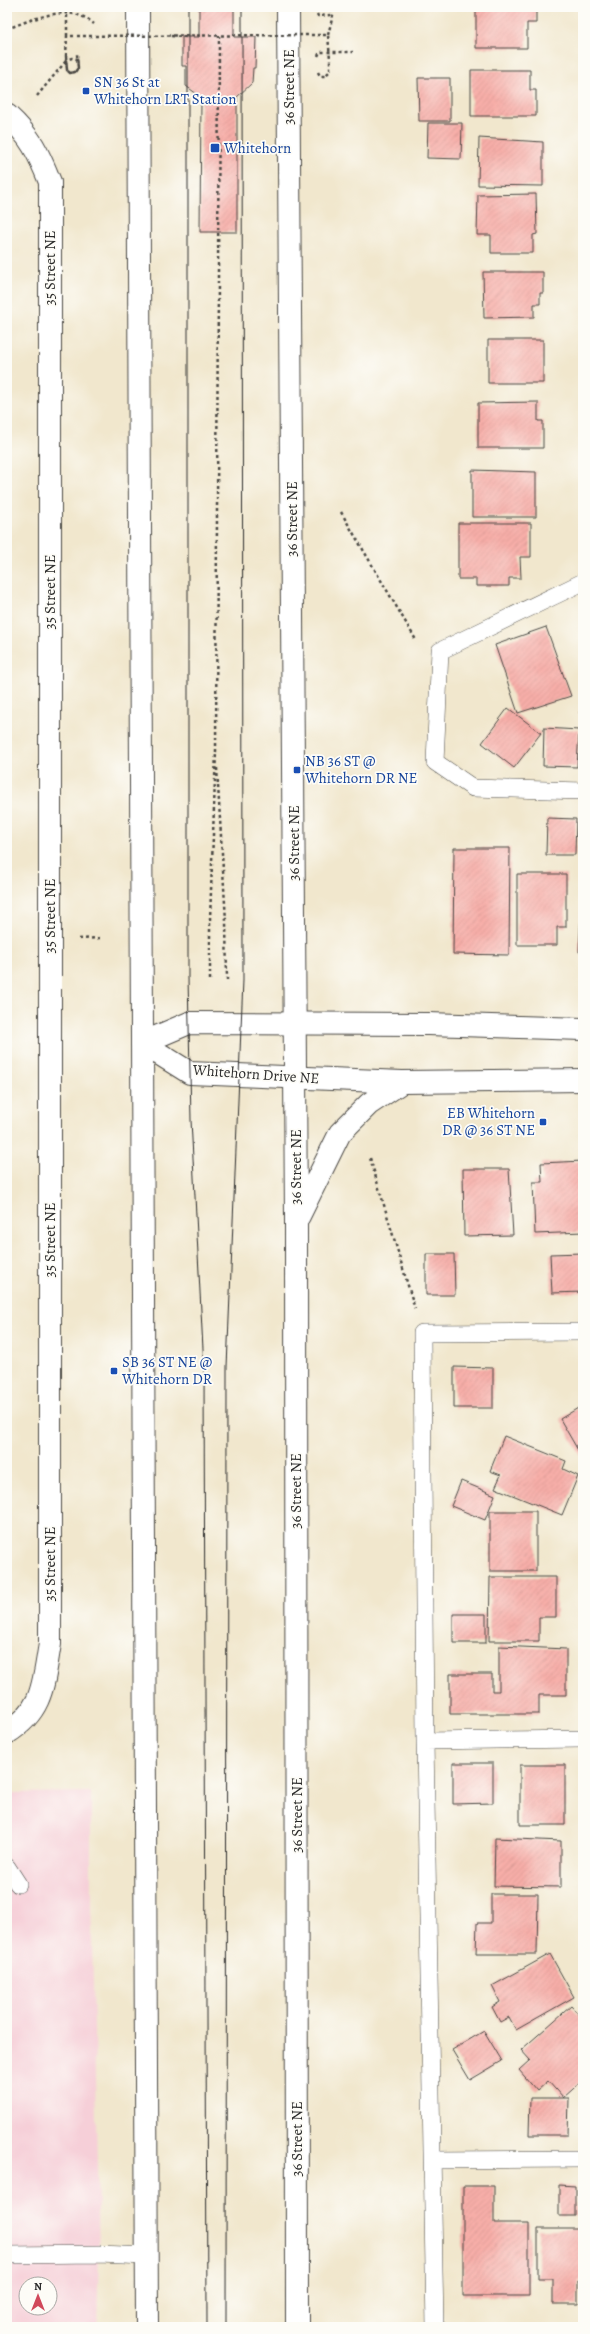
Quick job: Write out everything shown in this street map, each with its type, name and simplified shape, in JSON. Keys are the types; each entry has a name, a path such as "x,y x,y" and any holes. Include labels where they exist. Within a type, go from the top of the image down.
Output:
{"main road":[{"path":"138,7 147,2327"},
{"name":"36 Street NE","path":"288,7 296,1221 297,2327"},
{"name":"35 Street NE","path":"7,1733 19,1725 35,1708 43,1683 50,1644 50,182 37,149 15,122"},
{"path":"142,1043 189,1023 295,1023 583,1029"},
{"name":"Whitehorn Drive NE","path":"142,1043 190,1072 295,1079 402,1082 583,1080"},
{"path":"296,1221 340,1133 369,1104 402,1082"}],"lane":[{"path":"583,582 440,651 435,762 473,788 583,791"},
{"path":"434,2327 425,1741 422,1333 583,1332"},
{"path":"425,1741 583,1739"},
{"path":"7,1867 18,1884"},
{"path":"432,2160 583,2159"},
{"path":"7,2255 100,2254 146,2256"}],"path":[{"path":"67,7 66,60 67,70 70,73 75,72 78,68 77,54"},
{"path":"316,12 318,16 330,15 331,7"},
{"path":"318,70 320,76 325,76 330,71 328,35 336,7"},
{"path":"7,29 41,16 75,13 87,18 94,24"},
{"path":"67,36 328,35"},
{"path":"171,36 186,37"},
{"path":"210,980 210,919 216,751 219,36"},
{"path":"233,36 249,37"},
{"path":"318,59 320,52 353,52"},
{"path":"37,96 66,60 72,58 77,59"},
{"path":"341,512 415,639 440,651"},
{"path":"216,751 226,921 227,980"},
{"path":"80,939 102,938"},
{"path":"370,1158 422,1333"}],"shaded area":[{"path":"91,1792 91,1893 99,2254 97,2327 7,2327 7,1793"}],"building":[{"name":"Whitehorn","path":"199,7 234,7 234,37 256,37 255,68 253,68 252,83 237,97 237,232 200,232 201,97 186,86 186,66 182,66 182,37 199,37"},
{"path":"476,7 536,7 536,23 527,23 527,48 476,48"},
{"path":"471,70 530,70 530,90 536,90 536,116 471,116"},
{"path":"418,78 450,78 450,121 419,121"},
{"path":"428,123 462,123 461,159 427,158"},
{"path":"479,138 543,142 543,186 478,185"},
{"path":"536,194 537,234 533,235 533,253 491,253 491,235 477,235 478,195"},
{"path":"483,272 543,272 543,293 540,293 540,304 534,304 534,317 484,318"},
{"path":"488,340 543,340 543,383 488,383"},
{"path":"538,402 538,421 543,421 543,448 478,448 478,403"},
{"path":"472,470 536,472 536,517 472,517"},
{"path":"458,523 531,523 531,557 520,557 521,578 509,578 509,586 476,586 476,579 458,579"},
{"path":"546,627 571,696 518,713 495,645"},
{"path":"583,702 583,714 579,713"},
{"path":"508,708 541,733 514,768 482,743"},
{"path":"544,728 579,730 577,767 543,766"},
{"path":"547,818 576,819 575,855 546,855"},
{"path":"580,822 583,822 583,847 579,847"},
{"path":"454,848 510,848 509,955 453,954"},
{"path":"517,874 566,874 566,927 557,927 557,945 517,945"},
{"path":"583,890 583,953 579,952"},
{"path":"583,1161 583,1232 535,1234 533,1182 542,1182 541,1163"},
{"path":"463,1169 509,1169 513,1235 464,1236"},
{"path":"583,1253 583,1292 552,1293 550,1254"},
{"path":"426,1254 454,1254 455,1295 426,1295"},
{"path":"454,1367 493,1368 493,1408 454,1408"},
{"path":"583,1405 583,1459 560,1419"},
{"path":"504,1436 566,1461 563,1469 578,1476 562,1515 495,1488 501,1475 490,1471"},
{"path":"461,1481 495,1495 485,1520 451,1506"},
{"path":"490,1511 536,1511 536,1571 490,1571"},
{"path":"490,1577 556,1577 556,1617 539,1617 539,1641 489,1641"},
{"path":"453,1614 486,1614 486,1643 453,1643"},
{"path":"499,1646 566,1649 566,1695 539,1695 539,1714 450,1714 450,1674 492,1674 492,1691 499,1691"},
{"path":"453,1763 493,1763 493,1803 453,1804"},
{"path":"520,1765 565,1765 565,1825 520,1825"},
{"path":"495,1838 561,1841 561,1887 494,1886"},
{"path":"491,1894 538,1894 537,1954 476,1954 477,1923 491,1923"},
{"path":"550,1954 574,1997 516,2030 509,2017 500,2022 492,2007 500,2002 492,1986"},
{"path":"571,2006 583,2019 583,2080 563,2098 548,2081 537,2091 519,2070 530,2060 521,2050"},
{"path":"484,2031 502,2061 470,2080 452,2050"},
{"path":"530,2098 569,2098 568,2135 529,2135"},
{"path":"559,2185 575,2186 575,2216 559,2216"},
{"path":"463,2186 494,2186 494,2223 529,2223 529,2296 463,2296"},
{"path":"538,2229 583,2229 583,2281 578,2281 578,2304 553,2304 553,2279 538,2279"}],"tram line":[{"path":"188,7 188,977 191,1120 204,1368 207,2327"},
{"path":"226,2327 227,1367 243,980 242,7"}],"place":[{"name":"SN 36 St at Whitehorn LRT Station","path":"86,91"},
{"name":"Whitehorn","path":"215,148"},
{"name":"NB 36 ST @ Whitehorn DR NE","path":"297,770"},
{"name":"EB Whitehorn DR @ 36 ST NE","path":"543,1122"},
{"name":"SB 36 ST NE @ Whitehorn DR","path":"114,1371"}]}
